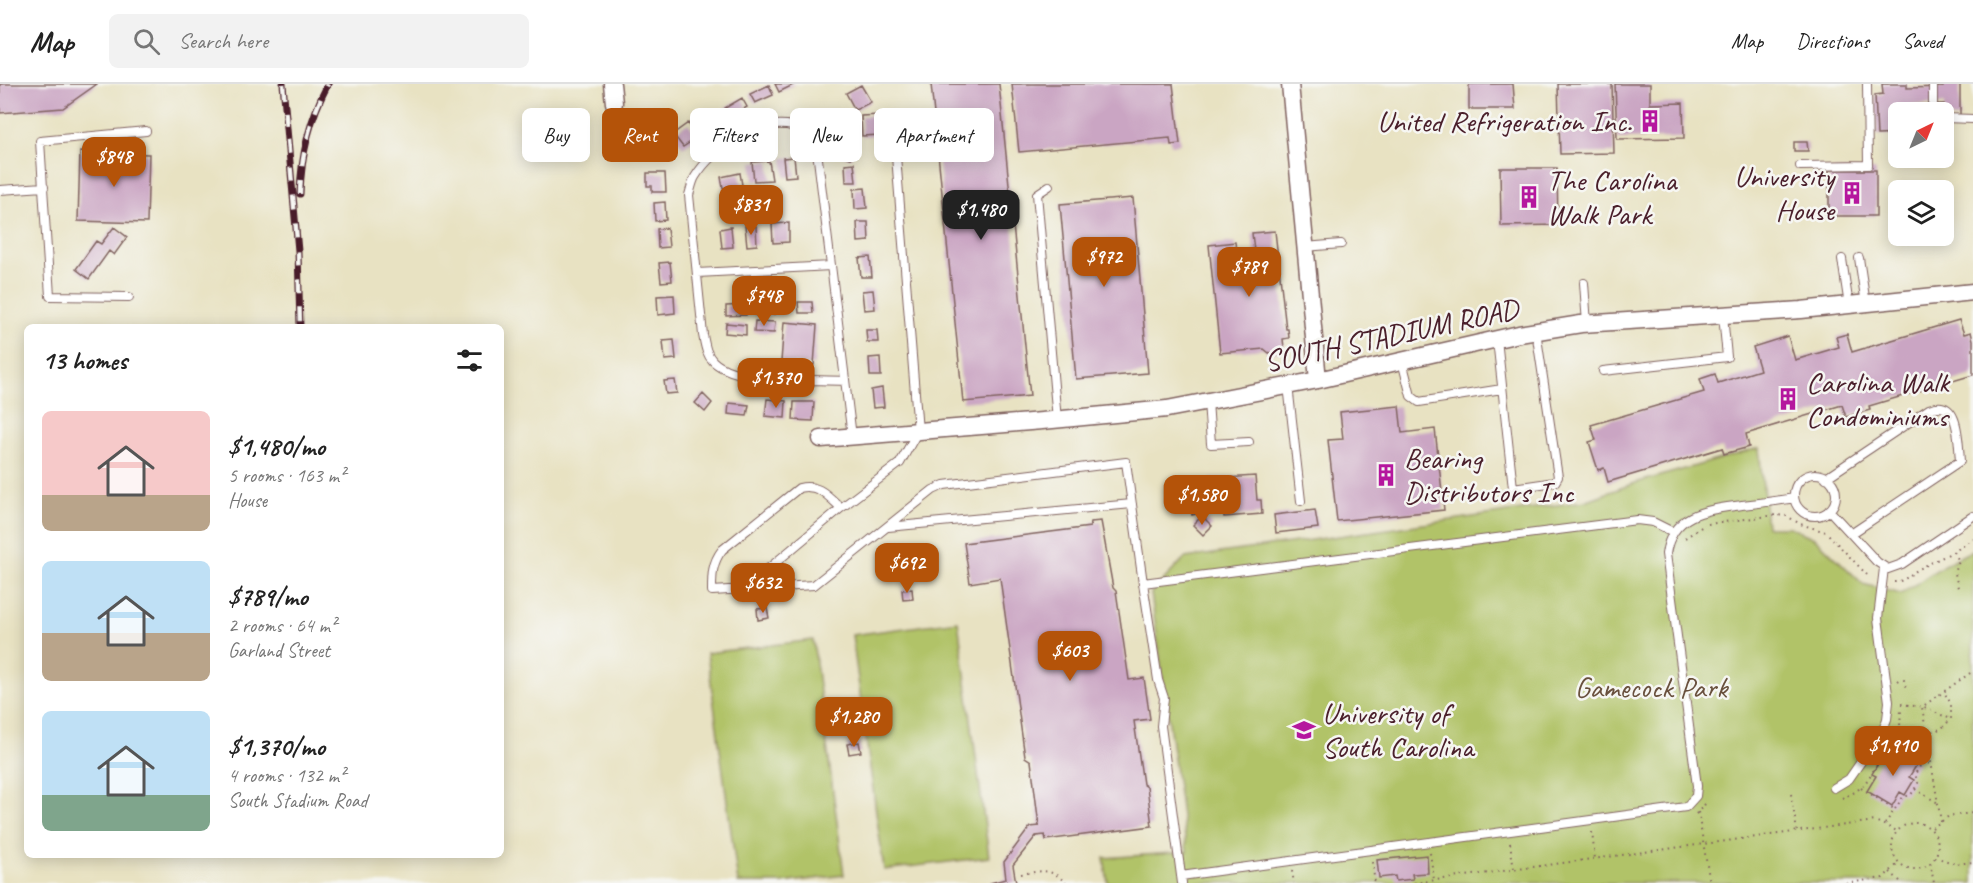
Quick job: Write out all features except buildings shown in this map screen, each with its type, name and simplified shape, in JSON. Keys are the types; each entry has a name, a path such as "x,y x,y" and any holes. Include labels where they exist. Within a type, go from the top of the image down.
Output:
{"street":[{"path":"612,84 614,104"},
{"path":"1290,84 1318,380"},
{"name":"SOUTH STADIUM ROAD","path":"821,439 1167,409 1318,380 1536,331 1587,324 1848,306 1973,292"}],"lane":[{"path":"1800,166 1868,165 1867,84"},
{"path":"1933,84 1933,102"},
{"path":"1954,118 1973,119"},
{"path":"845,381 762,378 726,370 714,362 706,352 689,195 694,178 712,157 731,142 756,129 780,124 798,127 809,132 814,143 818,159 852,436"},
{"path":"129,297 50,296 40,141 146,131"},
{"path":"744,589 900,462 918,431 896,162"},
{"path":"1049,186 1037,194 1056,420"},
{"path":"0,190 44,187"},
{"path":"1305,247 1341,244"},
{"path":"1859,258 1866,304"},
{"path":"1842,260 1848,306"},
{"path":"697,273 831,266"},
{"path":"1584,282 1587,324"},
{"path":"1603,371 1726,357 1723,315"},
{"path":"1497,339 1513,488 1555,482 1558,477 1536,331"},
{"path":"1402,361 1411,396 1419,402 1502,389"},
{"path":"1287,385 1300,501"},
{"path":"1208,401 1211,444 1249,442"},
{"path":"1826,478 1929,409 1940,407 1946,409 1954,417 1960,460 1851,534"},
{"path":"841,508 821,490 807,486 799,488 722,550 712,569 712,591 814,585 933,490 944,485 1126,462 1158,680 1164,698 1161,726 1182,879 1370,850 1682,809 1691,804 1696,796 1697,786 1666,554 1670,538 1673,532 1689,518 1706,510 1794,498"},
{"path":"1818,475 1826,478 1835,492 1835,499 1829,510 1818,516 1805,514 1794,498 1796,486 1805,477 1818,475"},
{"path":"887,527 1132,504"},
{"path":"1829,510 1884,568 1894,568 1902,564 1973,516"},
{"path":"1143,583 1637,520 1653,522 1673,532"},
{"path":"1834,788 1849,779 1883,730 1887,719 1889,705 1878,618 1884,568"}],"path":[{"path":"1681,544 1694,530 1708,524 1784,515 1800,524 1826,532 1869,577 1874,579"},
{"path":"1892,582 1901,581 1973,539"},
{"path":"1954,552 1959,561 1955,573 1958,588"},
{"path":"1922,707 1973,671"},
{"path":"1926,732 1941,729 1951,719 1952,704 1944,692"},
{"path":"1889,705 1907,704 1922,707 1951,719"},
{"path":"1922,707 1941,822"},
{"path":"1893,740 1932,765"},
{"path":"1884,825 1903,797 1911,795 1915,789 1918,783 1916,774 1924,760"},
{"path":"1861,788 1895,809"},
{"path":"1915,789 1938,803"},
{"path":"1791,794 1797,831"},
{"path":"1699,813 1710,883"},
{"path":"1931,829 1949,816 1973,813"},
{"path":"1591,821 1595,859"},
{"path":"1414,883 1875,821 1897,831"},
{"path":"1913,822 1926,825 1931,829 1938,846 1930,864 1915,869 1899,863 1892,847 1897,831 1902,826 1913,822"},
{"path":"1508,832 1514,870"},
{"path":"1428,842 1434,880"},
{"path":"1370,850 1375,883"},
{"path":"1935,857 1956,864 1973,862"},
{"path":"1846,883 1883,878 1899,863"},
{"path":"1930,864 1934,883"},
{"path":"1021,874 1048,871 1055,873 1066,883"},
{"path":"1890,872 1902,883"}],"green space":[{"name":"Gamecock Park","path":"1759,448 1767,527 1790,527 1816,539 1863,584 1901,594 1944,565 1973,550 1973,883 1108,883 1104,858 1187,852 1151,593 1185,558 1585,501 1632,484"},
{"path":"958,621 989,857 884,870 852,635"},
{"path":"813,640 844,875 782,883 738,883 707,653"}],"railway":[{"path":"283,84 298,251 300,324"},
{"path":"300,194 302,165 308,137 316,110 328,84"}],"place":[{"name":"United Refrigeration Inc.","path":"1650,121"},
{"name":"University House","path":"1852,193"},
{"name":"The Carolina Walk Park","path":"1529,197"},
{"name":"Carolina Walk Condominiums","path":"1788,399"},
{"name":"Bearing Distributors Inc","path":"1386,475"},
{"name":"University of South Carolina","path":"1304,730"}]}
